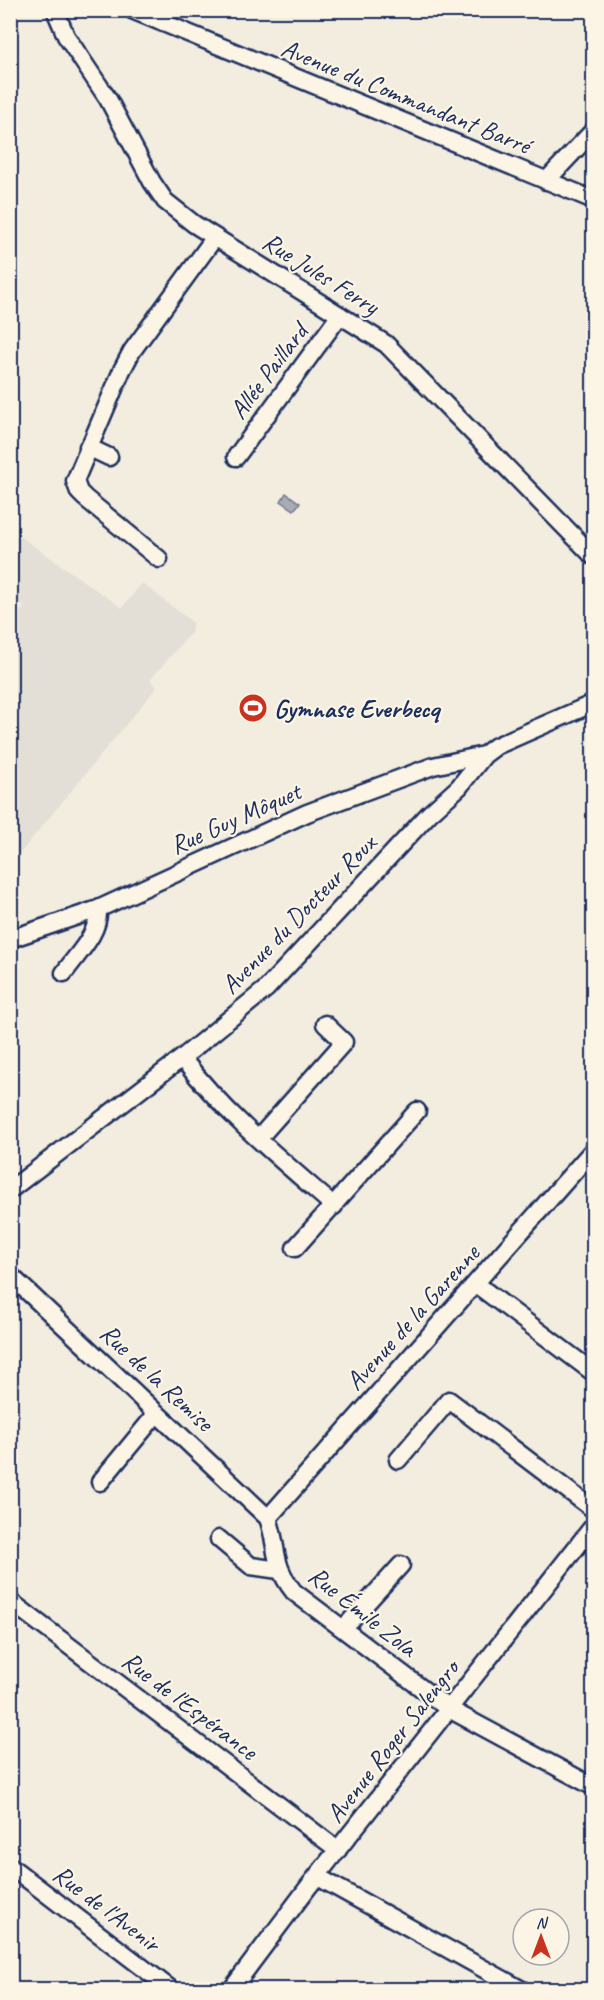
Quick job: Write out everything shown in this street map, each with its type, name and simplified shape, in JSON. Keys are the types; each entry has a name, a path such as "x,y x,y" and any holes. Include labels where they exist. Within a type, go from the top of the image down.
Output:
{"street":[{"name":"Rue Jules Ferry","path":"56,10 72,46 108,99 137,156 165,201 194,224 386,344 593,556"},
{"name":"Avenue du Commandant Barré","path":"132,10 594,201"},
{"path":"546,181 594,130"},
{"path":"159,559 79,492 75,481 132,351 215,237"},
{"name":"Allée Paillard","path":"236,457 340,315"},
{"path":"88,447 109,457"},
{"name":"Avenue du Docteur Roux","path":"10,1190 182,1058 266,989 429,814 446,800 483,755 496,746 594,703"},
{"name":"Rue Guy Môquet","path":"10,939 98,909 273,828 416,772 483,755"},
{"path":"64,973 95,928 99,918 98,909"},
{"path":"258,1139 345,1042 326,1024"},
{"path":"182,1058 202,1084 258,1139 334,1206"},
{"path":"296,1248 417,1111"},
{"name":"Avenue de la Garenne","path":"268,1518 594,1149"},
{"name":"Rue de la Remise","path":"10,1275 268,1518"},
{"path":"476,1284 594,1373"},
{"path":"398,1460 450,1400 594,1510"},
{"path":"100,1482 157,1413"},
{"name":"Rue Émile Zola","path":"268,1518 273,1530 279,1570 294,1592 449,1709 594,1787"},
{"name":"Avenue Roger Salengro","path":"231,1989 449,1709 588,1543 594,1525"},
{"name":"Rue Émile Zola","path":"219,1539 251,1566 279,1570"},
{"path":"343,1629 401,1565"},
{"name":"Rue de l'Espérance","path":"10,1601 338,1850"},
{"name":"Rue de l'Avenir","path":"10,1866 172,1989"},
{"path":"318,1877 522,1989"}],"shaded area":[{"path":"286,493 300,503 294,510 281,501"},
{"path":"21,537 122,608 142,583 192,622 192,631 150,680 157,687 11,864 11,624 24,607 11,596 10,538"}],"place":[{"name":"Gymnase Everbecq","path":"253,708"}]}
